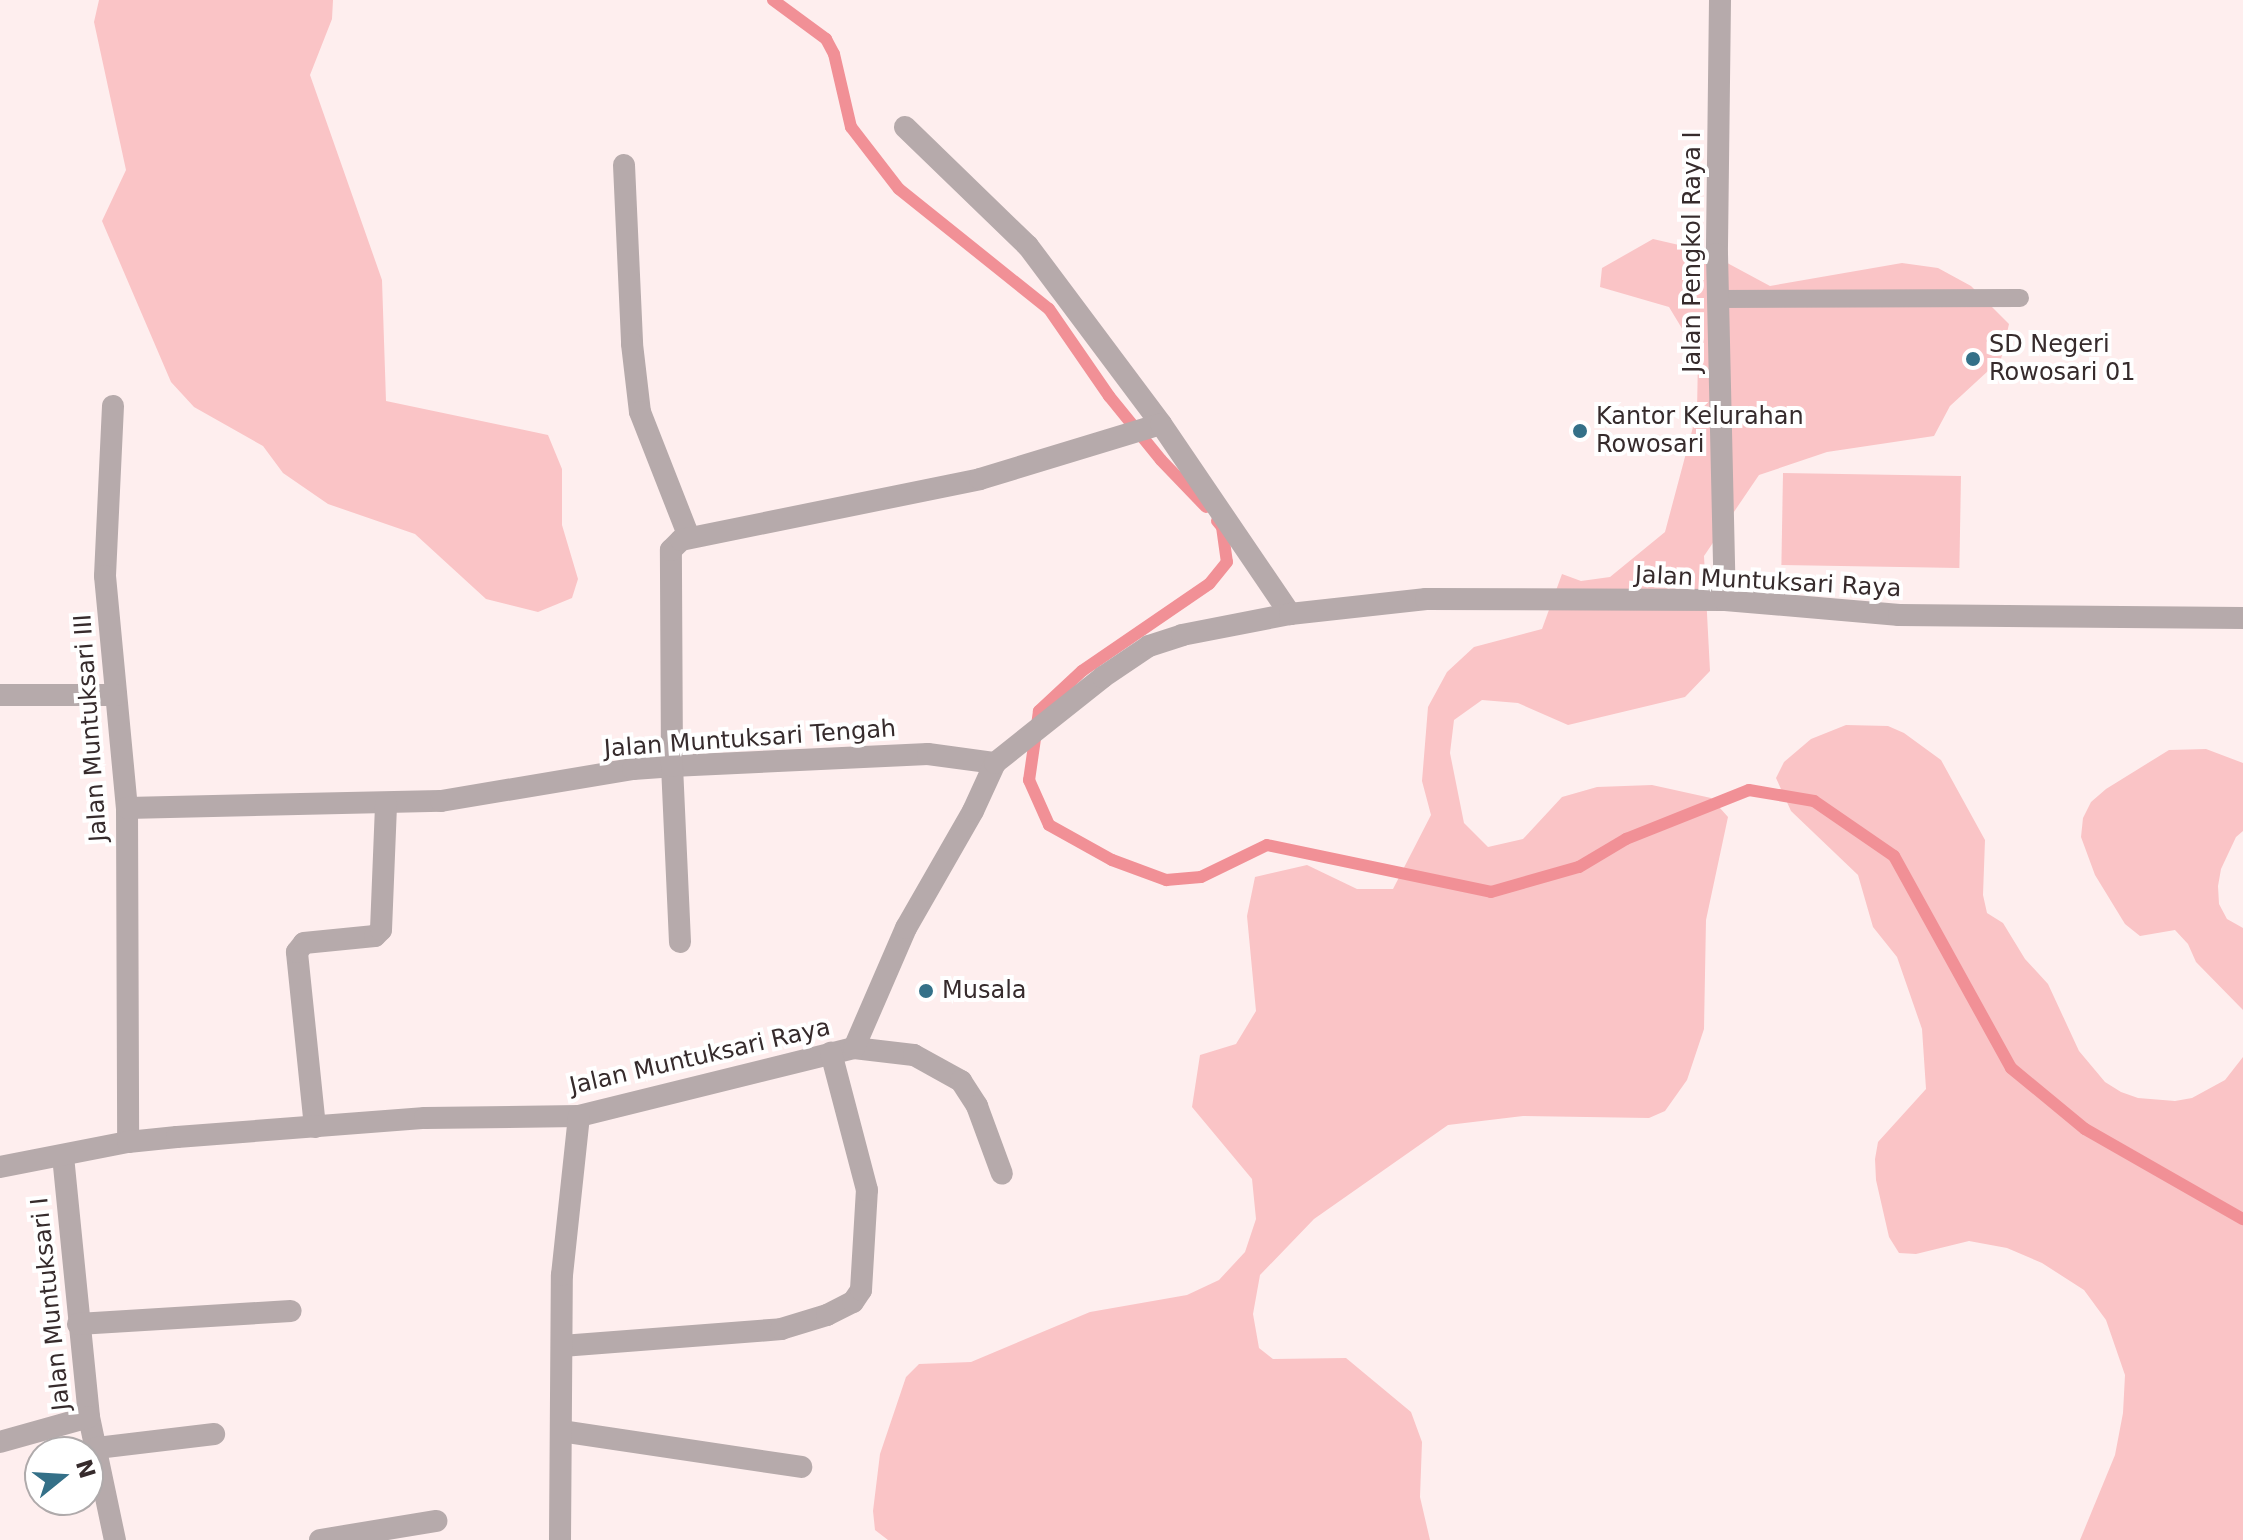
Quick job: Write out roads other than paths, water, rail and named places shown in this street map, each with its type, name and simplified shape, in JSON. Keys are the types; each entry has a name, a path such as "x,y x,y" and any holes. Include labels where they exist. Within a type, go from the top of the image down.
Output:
{"street":[{"name":"Jalan Pengkol Raya I","path":"1720,0 1718,299 1725,600"},
{"path":"905,127 1028,246 1290,614"},
{"path":"624,165 632,344 640,412 689,537"},
{"name":"Jalan Muntuksari III","path":"113,406 105,576 127,808 128,1142"},
{"path":"680,942 672,766 671,550 689,537 980,479 1154,427"},
{"name":"Jalan Muntuksari Raya","path":"0,1167 128,1142 425,1118 579,1116 854,1048 906,928 973,811 995,763 1103,677 1149,646 1182,635 1290,614 1426,599 1725,600 1899,615 2243,618"},
{"path":"0,695 116,695"},
{"name":"Jalan Muntuksari Tengah","path":"127,808 441,801 633,769 672,766 928,754 995,763"},
{"path":"315,1127 297,952 304,943 375,936 381,930 386,803"},
{"path":"854,1048 914,1055 961,1081 977,1106 1002,1174"},
{"path":"562,1346 781,1329 827,1315 853,1302 861,1290 867,1190 831,1053"},
{"path":"560,1540 562,1275 579,1116"},
{"name":"Jalan Muntuksari I","path":"63,1156 78,1324 94,1436"},
{"path":"78,1324 291,1311"},
{"path":"0,1442 89,1417"},
{"path":"561,1431 801,1467"},
{"path":"104,1447 214,1434"},
{"name":"Jalan Muntuksari I","path":"104,1484 115,1540"},
{"path":"320,1540 436,1521"}],"lane":[{"path":"1718,299 2020,298"}],"waterway":[{"path":"773,0 826,39 834,54 851,127 899,189 1049,309 1109,396 1161,460 1206,507"},
{"path":"1217,521 1222,527 1227,562 1209,584 1082,671 1039,711 1029,780 1049,825 1112,860 1166,880 1201,877 1267,845 1491,892 1579,867 1626,839 1749,790 1814,801 1894,856 2011,1068 2085,1129 2243,1219"}],"place":[{"name":"SD Negeri Rowosari 01","path":"1973,359"},
{"name":"Kantor Kelurahan Rowosari","path":"1580,431"},
{"name":"Musala","path":"926,991"}]}
